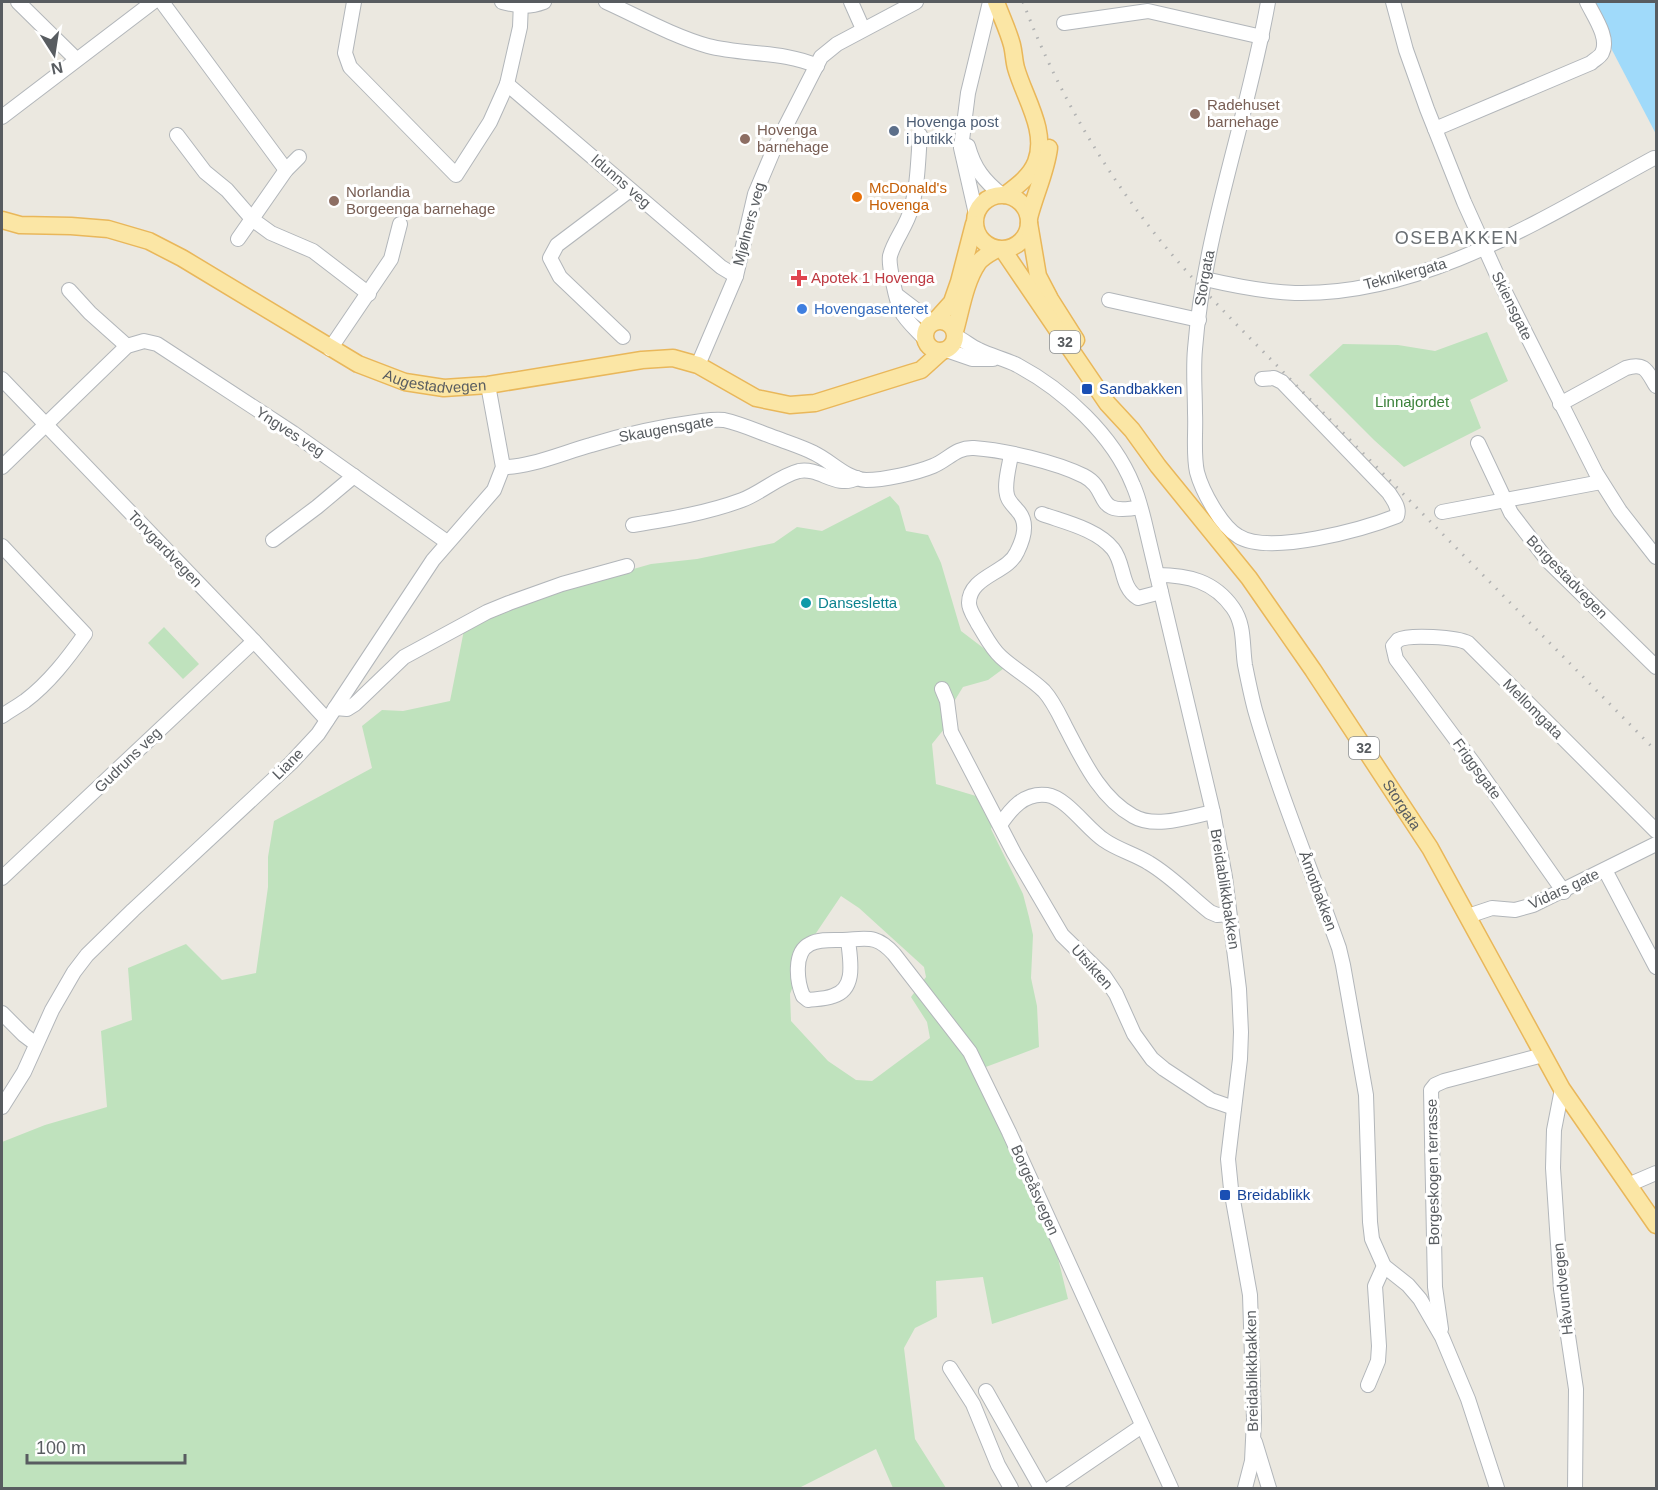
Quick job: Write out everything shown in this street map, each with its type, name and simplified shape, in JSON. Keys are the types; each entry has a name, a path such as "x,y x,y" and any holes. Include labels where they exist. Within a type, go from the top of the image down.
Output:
{"main road":[{"name":"32","path":"996,2 1011,44 1016,69 1035,118 1038,148 1037,160 1026,178 1003,195 987,200 980,206 975,219 977,233 982,241 1000,250 1014,247 1027,233 1049,145 1047,126 1024,66 1011,44"},
{"path":"1003,195 1018,200 1024,205 1029,221"},
{"path":"975,219 952,302 926,331 935,346 952,345 969,285 978,264 986,255 1000,250"},
{"name":"Augestadvegen","path":"2,220 20,225 98,228 149,242 183,258 330,349 371,371 405,382 444,388 488,385 659,357 698,364 756,398 790,405 815,403 921,370 935,346"},
{"name":"Storgata","path":"1029,221 1036,266 1042,286 1132,430 1272,610 1430,848 1562,1089 1656,1225"},
{"name":"Storgata","path":"1000,250 1107,403 1132,430"},
{"path":"933,322 946,322 955,333"}],"street":[{"path":"18,2 76,59"},
{"path":"2,117 153,2"},
{"path":"162,2 286,170"},
{"path":"354,2 345,53 350,67 456,175 490,122 507,84 520,27 521,4"},
{"path":"502,2 532,6 544,2"},
{"path":"606,2 688,39 709,46 790,58 817,66"},
{"path":"851,2 863,29"},
{"name":"Mjølners veg","path":"698,364 736,276 755,194 774,149 817,66 828,50 916,2"},
{"path":"975,219 961,148 967,102 990,2"},
{"name":"Storgata","path":"1262,379 1274,378 1282,382 1389,493 1397,505 1399,512 1397,516 1316,539 1264,544 1248,541 1238,537 1226,525 1202,488 1197,470 1194,374 1198,320 1205,279 1241,117 1262,37 1268,2"},
{"name":"Skiensgate","path":"1393,2 1406,50 1435,129 1484,248 1601,482 1656,557"},
{"path":"1435,129 1591,63 1602,53 1604,43 1602,31 1587,2"},
{"path":"1064,23 1146,6 1262,37"},
{"name":"Idunns veg","path":"507,84 721,267 736,276"},
{"path":"964,129 975,167 985,181 1003,195"},
{"path":"177,135 205,172 227,190 253,220 271,233 313,251 369,294"},
{"path":"920,135 918,172 912,206 908,222 890,258 890,268 901,311 935,346"},
{"path":"238,239 253,220 261,202 299,157"},
{"name":"Teknikergata","path":"1205,279 1271,291 1298,293 1351,289 1415,274 1459,260 1508,237 1654,158"},
{"path":"623,337 560,277 550,258 557,245 630,190"},
{"path":"330,349 391,259 400,224"},
{"path":"2,467 127,346 90,313 69,290"},
{"path":"898,296 933,322"},
{"path":"1109,300 1198,320"},
{"name":"Breidablikkbakken","path":"955,333 978,350 1019,366 1042,381 1095,427 1119,457 1133,484 1140,507 1213,812 1229,914 1240,1010 1240,1059 1228,1159 1231,1189 1250,1295 1253,1438 1252,1461 1245,1488"},
{"name":"Yngves veg","path":"127,346 144,341 157,344 354,476 447,542"},
{"name":"Breidablikkbakken","path":"935,346 972,359 998,358"},
{"path":"1560,404 1626,368 1636,365 1645,368 1656,386"},
{"name":"Torvgardvegen","path":"2,379 254,641 331,714"},
{"path":"488,385 503,467"},
{"name":"Skaugensgate","path":"503,467 529,464 614,438 717,420 752,429 815,453 857,478"},
{"name":"Borgestadvegen","path":"1478,443 1504,500 1521,529 1548,561 1656,667"},
{"path":"633,525 671,519 742,500 796,472 809,471 845,482 857,478 874,479 933,466 966,448 1032,459 1083,476 1096,485 1103,501 1113,508 1129,510 1140,507"},
{"path":"1011,455 1006,492 1008,499 1023,517 1025,527 1013,560 982,580 975,588 969,603 973,615 995,651 1045,692 1091,774 1109,797 1124,810 1135,818 1154,821 1167,821 1213,812"},
{"name":"Liane","path":"2,1107 24,1072 60,995 87,956 172,873 291,763 331,714 411,590 447,542 495,490 503,467"},
{"path":"273,540 354,476"},
{"path":"1442,512 1601,482"},
{"path":"1042,514 1094,535 1113,548 1118,555 1128,588 1133,595 1138,598 1161,592"},
{"path":"2,546 86,634 45,683 25,700 4,709"},
{"path":"331,714 355,704 404,657 487,612 551,588 627,566"},
{"name":"Åmotbakken","path":"1157,575 1172,575 1202,581 1225,598 1239,619 1249,686 1265,744 1343,965 1366,1095 1372,1239 1384,1266 1408,1285 1420,1299 1442,1337 1468,1399 1497,1488"},
{"name":"Mellomgata","path":"1393,646 1394,642 1402,637 1454,639 1468,643 1656,831"},
{"name":"Gudruns veg","path":"2,878 254,641"},
{"name":"Friggsgate","path":"1393,646 1396,659 1477,768 1563,892"},
{"name":"Utsikten","path":"942,689 947,701 951,732 1054,924 1062,935 1104,976 1116,994 1134,1034 1152,1059 1164,1070 1211,1100 1234,1108"},
{"path":"1000,825 1021,800 1048,795 1078,816 1103,840 1156,868 1209,912 1217,915 1229,914"},
{"name":"Vidars gate","path":"1468,916 1492,908 1515,910 1533,905 1656,844"},
{"path":"1605,870 1656,967"},
{"name":"Borgeåsvegen","path":"848,940 851,972 845,988 834,996 808,1000 803,996 798,968 800,955 804,948 821,941 863,938 875,939 885,944 915,979 970,1052 1009,1132 1171,1488"},
{"path":"2,1013 36,1044"},
{"name":"Borgeskogen terrasse","path":"1442,1337 1436,1287 1431,1090 1435,1085 1444,1081 1543,1055"},
{"name":"Håvundvegen","path":"1562,1089 1554,1130 1553,1168 1562,1298 1575,1389 1575,1488"},
{"path":"1628,1185 1656,1173"},
{"path":"1368,1385 1378,1361 1375,1286 1384,1266"},
{"path":"950,1368 973,1404 998,1465 1011,1488"},
{"path":"986,1391 1041,1488"},
{"path":"1051,1488 1142,1426"},
{"path":"1253,1438 1269,1488"}],"green space":[{"name":"Linnajordet","path":"1487,332 1508,381 1470,400 1481,428 1404,467 1309,375 1343,344 1398,345 1435,351"},
{"path":"890,496 899,506 906,531 928,535 941,563 961,631 1007,666 988,680 963,687 950,708 953,718 932,744 936,784 986,799 996,816 991,829 1023,894 1029,917 1033,935 1031,978 1037,1006 1039,1047 983,1068 1055,1246 1068,1299 992,1324 983,1277 936,1281 937,1317 915,1328 904,1348 915,1439 946,1488 893,1488 876,1449 799,1488 2,1488 2,1142 45,1125 107,1107 101,1031 132,1020 128,968 186,944 222,980 256,973 268,887 268,857 274,821 372,768 362,726 382,710 403,711 450,701 465,625 542,595 651,564 697,559 774,543 797,527 822,531","holes":["841,896 859,908 924,967 926,977 911,997 927,1022 930,1038 872,1081 856,1080 828,1061 791,1021 790,994 810,942"]},
{"path":"164,627 199,664 183,679 148,643"}],"water":[{"path":"1589,2 1656,2 1656,134 1612,50"}],"railway":[{"path":"1023,2 1065,96 1099,155 1138,212 1169,251 1239,327 1656,751"}],"place":[{"name":"Radehuset barnehage","path":"1195,114"},
{"name":"Hovenga post i butikk","path":"894,131"},
{"name":"Hovenga barnehage","path":"745,139"},
{"name":"McDonald's Hovenga","path":"857,197"},
{"name":"Norlandia Borgeenga barnehage","path":"334,201"},
{"name":"Apotek 1 Hovenga","path":"799,278"},
{"name":"Hovengasenteret","path":"802,309"},
{"name":"Sandbakken","path":"1087,389"},
{"name":"Dansesletta","path":"806,603"},
{"name":"Breidablikk","path":"1225,1195"}],"district":[{"name":"OSEBAKKEN","path":"1457,238"}]}
